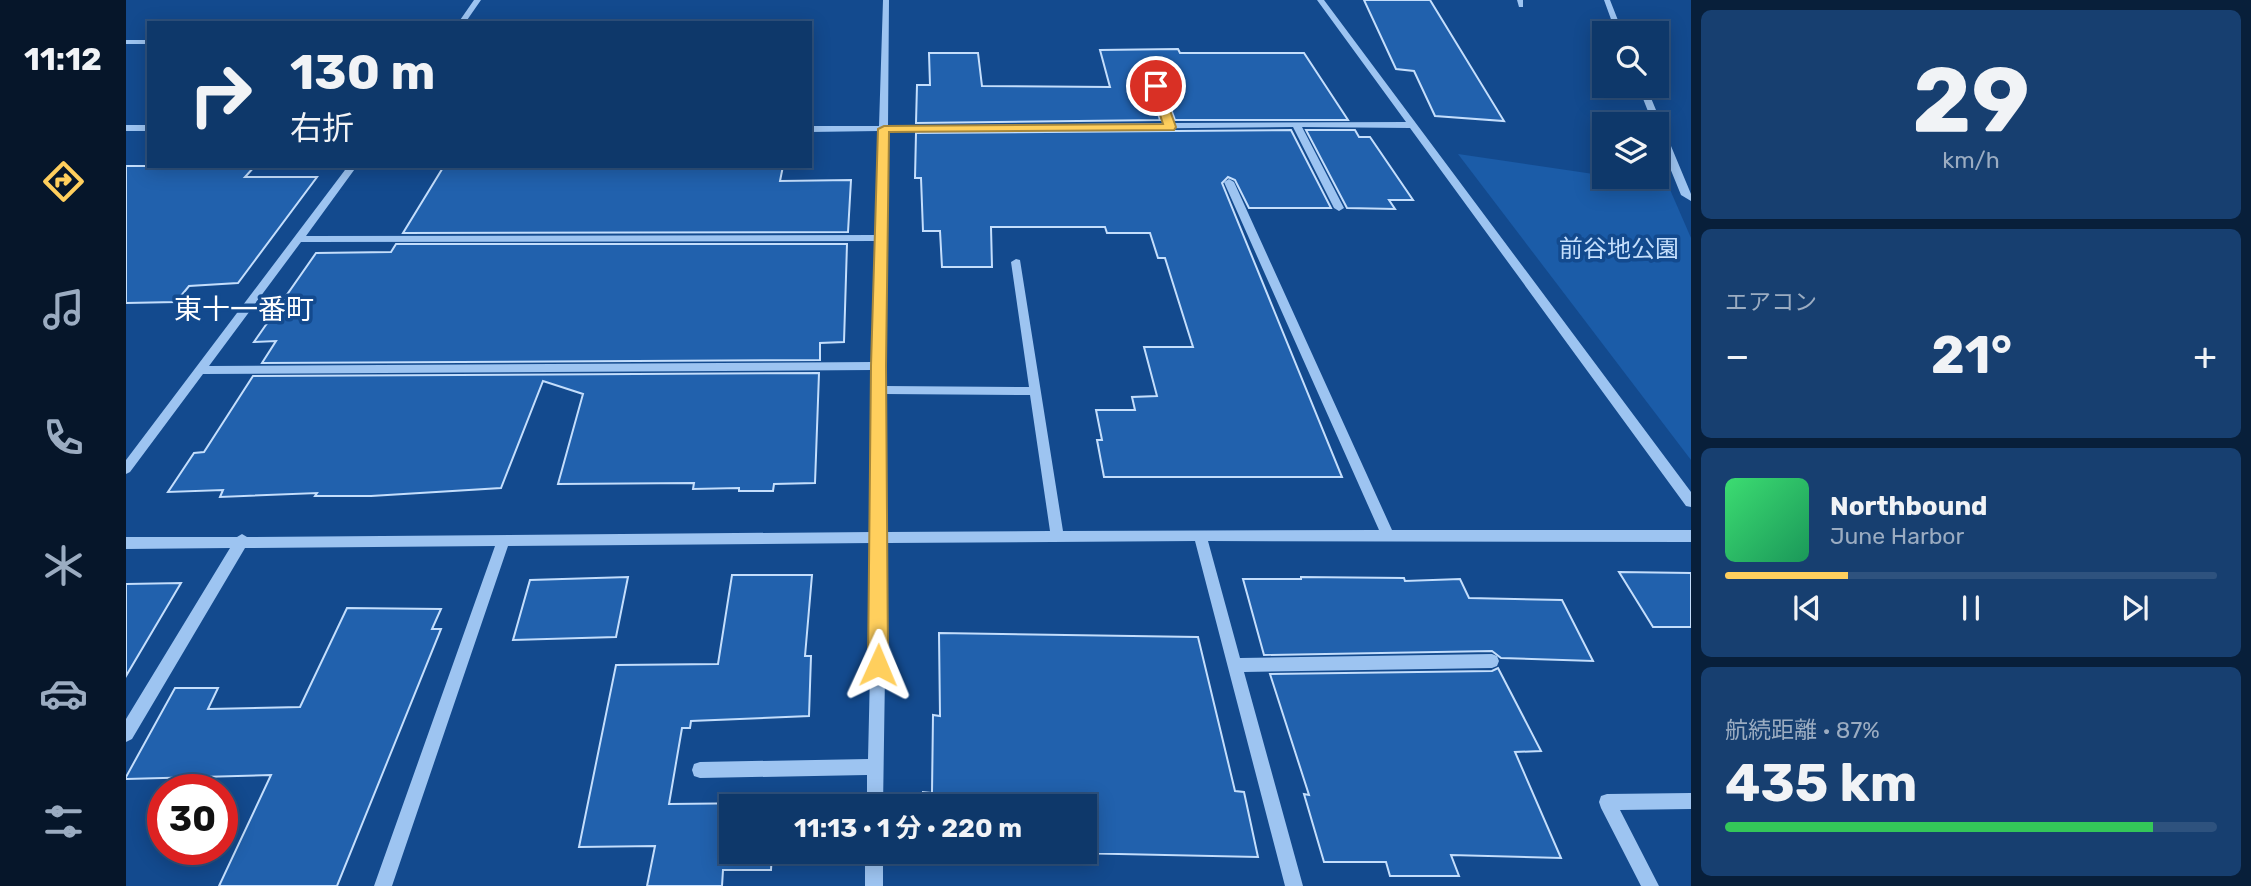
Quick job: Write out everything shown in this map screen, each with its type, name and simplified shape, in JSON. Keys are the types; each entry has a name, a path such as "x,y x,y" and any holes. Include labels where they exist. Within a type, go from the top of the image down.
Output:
{"street":[{"path":"462,21 478,0"},
{"path":"875,794 886,0"},
{"path":"1320,0 1691,502"},
{"path":"1607,0 1615,21"},
{"path":"126,42 147,42"},
{"path":"1149,66 1170,127"},
{"path":"1296,124 1339,208"},
{"path":"812,128 1411,125"},
{"path":"126,128 147,128"},
{"path":"1669,153 1686,195 1691,198"},
{"path":"126,469 353,168"},
{"path":"1229,182 1388,535"},
{"path":"300,239 882,238"},
{"path":"1016,262 1057,537"},
{"path":"201,370 879,366"},
{"path":"879,390 1036,391"},
{"path":"1200,535 1294,886"},
{"path":"126,543 880,536 1691,536"},
{"path":"383,886 504,539"},
{"path":"126,734 242,540"},
{"path":"1235,665 1492,661"},
{"path":"700,770 876,767"},
{"path":"1650,886 1607,802 1691,801"},
{"path":"874,864 874,886"}],"green space":[{"name":"前谷地公園","path":"1458,154 1592,174 1592,189 1669,187 1691,238 1691,460"}],"building":[{"path":"1364,0 1430,0 1504,121 1435,116 1414,71 1396,69"},
{"path":"1178,49 1180,53 1304,53 1348,120 1175,120 1155,65 1148,62 1143,67 1160,120 916,123 917,85 930,85 929,53 978,53 982,86 1110,87 1100,50"},
{"path":"1291,130 1331,208 1249,208 1235,180 1228,177 1222,183 1342,477 1104,477 1097,440 1102,440 1096,410 1135,410 1132,397 1157,396 1144,347 1193,347 1165,258 1158,258 1150,233 1107,233 1105,227 991,227 992,267 942,267 940,231 923,231 921,178 915,178 916,133"},
{"path":"1306,130 1355,130 1359,137 1370,137 1413,200 1389,200 1395,209 1347,208"},
{"path":"126,166 253,168 245,177 317,177 238,283 189,286 176,302 126,303"},
{"path":"443,168 783,168 780,181 851,180 848,232 403,233"},
{"path":"396,244 847,244 844,342 820,343 820,360 262,363 276,341 254,342 316,253 391,252"},
{"path":"819,373 815,483 774,484 773,491 739,491 739,488 693,489 694,483 558,484 583,394 543,381 501,488 371,496 315,496 317,493 220,497 223,490 168,492 194,453 204,452 253,376"},
{"path":"1619,572 1691,573 1691,627 1653,627"},
{"path":"732,575 812,575 805,656 811,656 809,716 691,721 690,728 682,728 669,804 719,804 719,864 771,864 771,870 723,870 722,886 647,886 655,846 579,847 616,665 718,664"},
{"path":"628,577 616,637 513,640 530,580"},
{"path":"1404,578 1405,581 1460,579 1469,598 1562,600 1593,661 1501,658 1492,651 1264,655 1243,579"},
{"path":"181,583 126,676 126,584"},
{"path":"347,608 441,609 432,629 441,629 337,886 219,886 229,865 238,865 238,845 271,775 147,774 147,778 126,777 175,688 218,688 208,709 300,707"},
{"path":"939,633 1198,637 1235,791 1244,792 1258,857 1097,854 1097,794 923,794 932,793 933,715 940,716"},
{"path":"1498,668 1541,751 1515,752 1561,858 1451,855 1459,876 1390,876 1386,862 1324,862 1304,794 1309,795 1270,674 1492,671"}],"district":[{"name":"東十一番町","path":"244,309"}],"route":[{"path":"878,665 879,366 884,129 1170,127 1156,86"}]}
